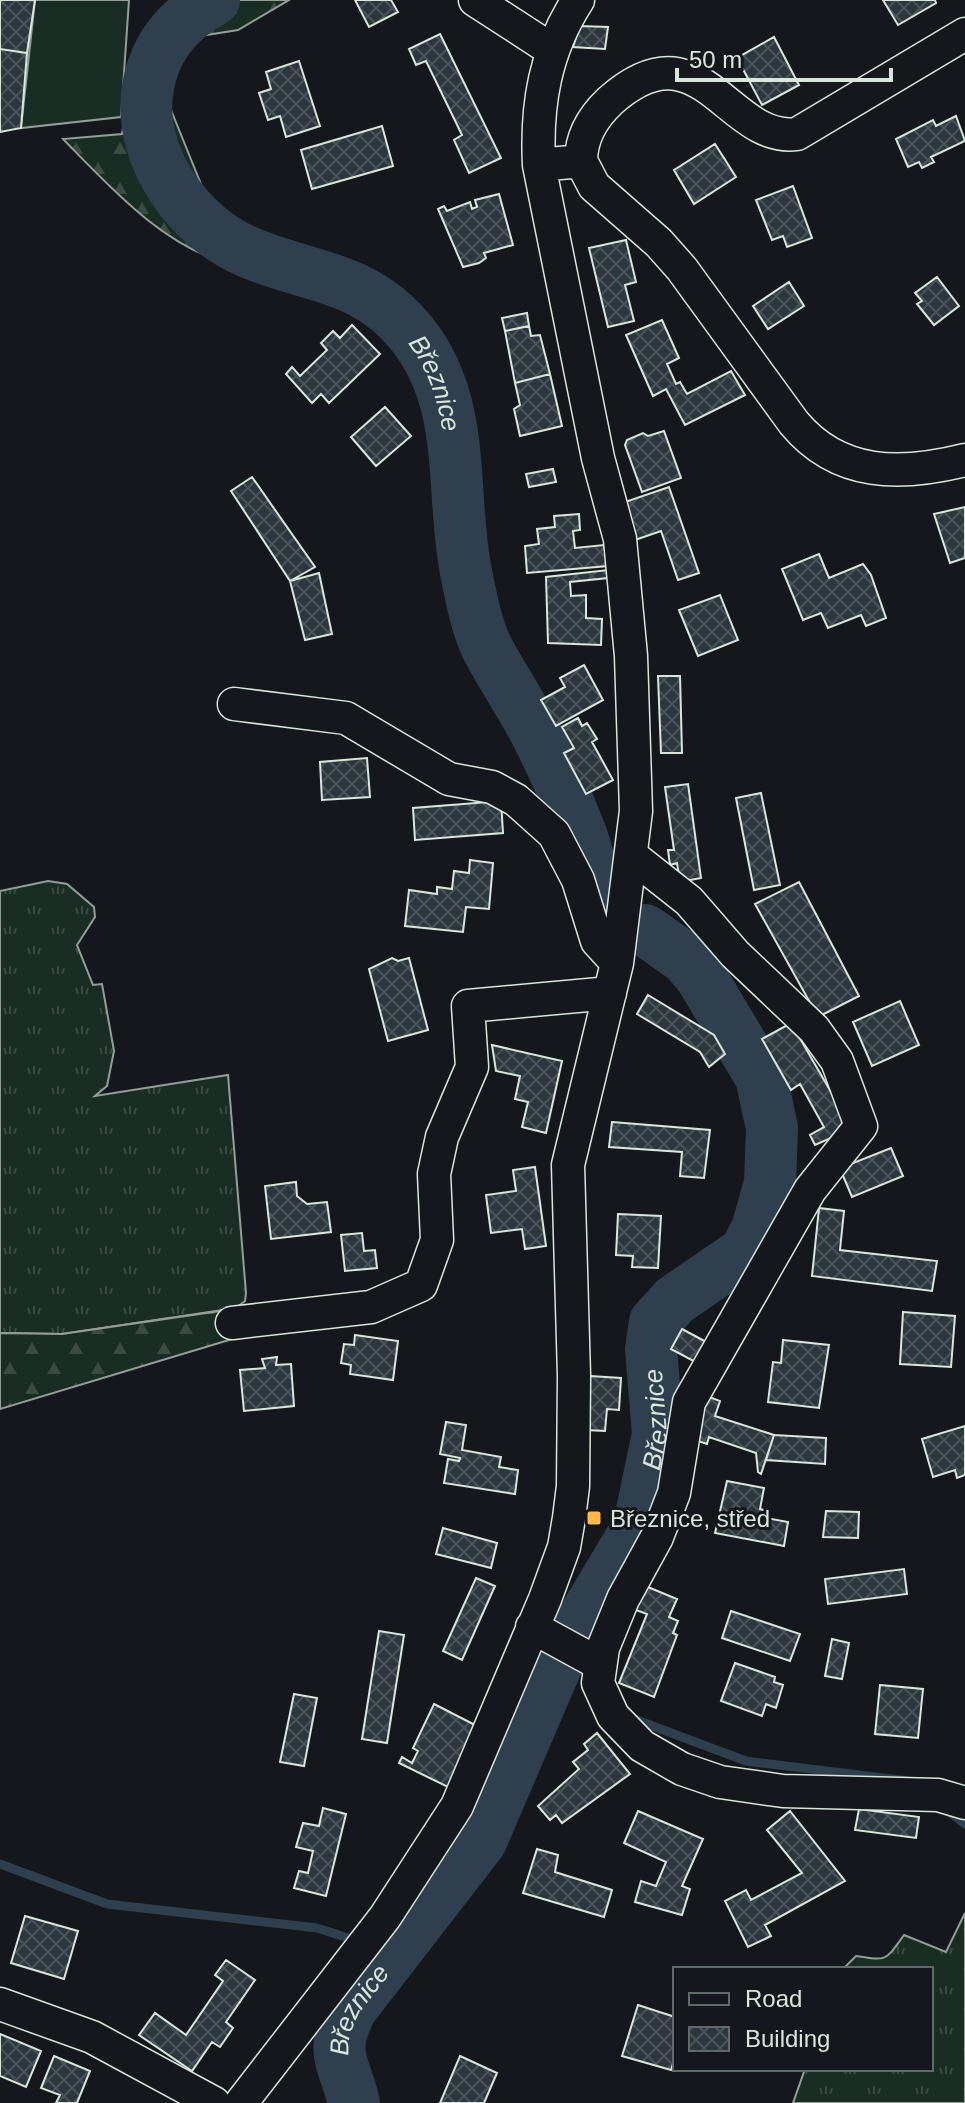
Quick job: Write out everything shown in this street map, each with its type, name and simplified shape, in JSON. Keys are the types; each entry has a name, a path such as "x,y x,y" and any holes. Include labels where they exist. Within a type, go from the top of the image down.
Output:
{"street":[{"path":"475,0 552,50"},
{"path":"241,2103 385,1917 462,1795 542,1632 564,1547 572,1497 574,1376 568,1165 613,978 636,811 631,656 620,539 598,458 539,165 538,118 552,50 578,0"},
{"path":"965,34 797,134 776,135 763,130 710,88 683,75 649,79 612,99 601,110 584,138 581,161 594,186 672,257 794,423 816,447 841,460 877,470 916,471 965,460"},
{"path":"539,165 581,161"},
{"path":"234,704 346,718 449,779 492,787 516,800 554,834 578,880 597,941 613,978"},
{"path":"589,1659 665,1519 674,1493 689,1402 810,1190 861,1126 837,1061 814,1029 735,954 689,901 632,856"},
{"path":"232,1323 371,1307 421,1285 437,1240 434,1174 442,1137 472,1067 468,1006 613,978"},
{"path":"542,1632 589,1659 599,1691 613,1716 642,1746 682,1769 720,1782 772,1790 938,1795 965,1803"},
{"path":"0,2004 92,2037 214,2103"}],"green space":[{"path":"35,0 129,0 121,117 21,128"},
{"path":"184,0 289,0 238,30 182,39 167,100 205,194 251,234 234,264 210,257 163,232 120,196 63,139 122,134 132,73 154,27"},
{"path":"48,881 67,884 94,907 95,917 77,945 93,985 102,984 114,1051 107,1086 95,1096 228,1075 246,1293 245,1301 236,1308 62,1334 0,1333 0,891"},
{"path":"234,1309 239,1337 0,1409 0,1333 62,1334"},
{"path":"965,1913 965,2103 793,2103 804,2071 933,2071 933,1967 845,1967 856,1956 885,1957 904,1935 946,1952"}],"building":[{"path":"0,0 35,0 27,53 0,49"},
{"path":"355,0 391,0 398,12 369,27"},
{"path":"883,0 935,0 936,3 898,25"},
{"path":"580,26 608,27 605,49 573,47"},
{"path":"440,34 501,158 469,173 454,140 462,135 426,61 416,65 409,49"},
{"path":"774,37 799,85 762,105 737,58"},
{"path":"0,49 27,53 21,128 0,132"},
{"path":"299,61 320,126 286,137 280,116 268,120 259,93 271,89 266,72"},
{"path":"956,116 965,141 931,157 934,162 922,168 919,162 908,167 896,139 933,120 936,126"},
{"path":"382,126 393,166 312,189 301,150"},
{"path":"715,144 736,177 694,204 674,170"},
{"path":"793,186 812,238 787,247 783,236 772,240 756,200"},
{"path":"499,194 513,245 484,253 486,258 479,263 463,267 438,209 444,206 447,211 470,202 472,209 477,207 475,200"},
{"path":"626,240 636,282 625,285 634,321 608,327 589,248"},
{"path":"937,277 959,306 934,325 917,304 922,301 915,293"},
{"path":"789,282 804,306 768,329 753,306"},
{"path":"527,313 529,326 505,331 502,318"},
{"path":"662,320 679,358 667,364 676,384 680,382 687,394 731,371 745,395 685,425 666,389 653,396 626,335"},
{"path":"352,325 380,354 329,403 321,394 312,403 286,374 292,367 300,376 327,350 321,343 333,331 340,338"},
{"path":"529,326 531,336 540,335 550,374 515,383 505,331"},
{"path":"550,374 562,426 520,436 514,409 520,405 515,383"},
{"path":"385,407 411,436 376,466 351,437"},
{"path":"664,431 681,478 642,492 625,445 627,440 643,433 648,436"},
{"path":"553,469 556,482 529,487 526,474"},
{"path":"252,477 315,567 290,581 231,491"},
{"path":"669,487 699,573 678,580 661,531 635,540 622,503"},
{"path":"965,507 965,558 950,563 934,514"},
{"path":"579,514 580,530 573,531 575,548 604,545 608,566 527,573 525,546 539,544 537,529 555,527 554,516"},
{"path":"819,554 829,578 863,564 871,575 886,618 866,626 861,615 828,628 821,613 803,620 782,569"},
{"path":"608,570 608,578 570,582 571,596 586,595 586,618 602,619 601,645 548,643 546,577"},
{"path":"319,573 332,634 305,640 290,581"},
{"path":"720,595 738,640 698,656 679,610"},
{"path":"584,665 603,700 556,726 541,700 565,687 560,678"},
{"path":"658,676 680,676 682,753 661,753"},
{"path":"578,718 582,726 587,723 597,739 592,742 613,780 586,794 564,753 574,748 562,727"},
{"path":"367,758 370,797 322,800 320,762"},
{"path":"688,784 701,878 680,882 677,863 670,865 668,850 674,850 665,787"},
{"path":"761,793 780,885 754,890 736,798"},
{"path":"501,801 503,833 415,840 413,808"},
{"path":"470,860 493,863 489,909 466,907 463,932 405,926 409,890 437,894 437,887 452,889 454,871 469,873"},
{"path":"799,882 859,996 818,1017 755,904"},
{"path":"392,958 398,961 409,958 428,1030 388,1041 369,969"},
{"path":"648,995 714,1035 725,1054 709,1067 700,1052 637,1014"},
{"path":"900,1001 919,1045 872,1066 853,1022"},
{"path":"791,1023 849,1123 831,1138 815,1145 810,1135 824,1127 800,1084 791,1090 762,1039"},
{"path":"492,1045 562,1061 546,1133 522,1127 528,1102 515,1099 520,1076 496,1071"},
{"path":"612,1122 710,1130 704,1178 680,1176 682,1152 609,1147"},
{"path":"891,1148 903,1176 852,1197 841,1171 843,1167"},
{"path":"535,1167 546,1246 525,1249 522,1229 491,1233 486,1195 516,1191 513,1170"},
{"path":"296,1182 297,1196 307,1204 327,1202 331,1232 271,1239 265,1186"},
{"path":"819,1208 844,1211 840,1250 937,1261 932,1291 812,1276"},
{"path":"618,1214 661,1216 658,1268 632,1267 633,1256 616,1255"},
{"path":"362,1233 364,1251 375,1250 377,1268 345,1271 341,1235"},
{"path":"903,1312 955,1316 951,1367 900,1364"},
{"path":"682,1329 710,1344 699,1364 671,1349"},
{"path":"355,1335 398,1341 393,1380 350,1374 351,1365 341,1363 344,1344 354,1345"},
{"path":"783,1340 829,1345 819,1408 768,1402 773,1362 781,1363"},
{"path":"277,1357 276,1365 291,1364 294,1406 244,1411 240,1370 265,1368 262,1359"},
{"path":"590,1376 621,1378 619,1410 607,1409 605,1431 586,1430"},
{"path":"704,1395 720,1401 715,1416 774,1435 761,1474 758,1472 756,1453 709,1437 707,1444 689,1438"},
{"path":"446,1422 466,1425 462,1450 501,1457 499,1467 518,1470 515,1494 444,1483 448,1459 459,1461 460,1458 440,1454"},
{"path":"965,1426 965,1475 957,1478 955,1470 933,1477 922,1439"},
{"path":"774,1435 826,1438 825,1464 766,1460"},
{"path":"727,1481 764,1488 760,1509 767,1511 766,1518 788,1522 784,1546 715,1533"},
{"path":"826,1511 859,1512 858,1538 823,1537"},
{"path":"443,1528 497,1543 491,1568 436,1554"},
{"path":"904,1569 907,1594 828,1604 825,1579"},
{"path":"476,1578 495,1586 462,1660 443,1651"},
{"path":"643,1585 677,1599 669,1617 678,1621 673,1633 677,1635 654,1697 619,1683 647,1614 633,1609"},
{"path":"731,1611 800,1634 790,1661 722,1638"},
{"path":"379,1631 404,1635 387,1743 362,1739"},
{"path":"832,1639 849,1643 842,1679 825,1676"},
{"path":"735,1663 775,1677 774,1682 783,1685 776,1708 766,1704 762,1716 721,1701"},
{"path":"880,1685 923,1689 918,1738 875,1734"},
{"path":"294,1694 317,1698 304,1766 280,1762"},
{"path":"434,1704 477,1726 448,1787 399,1763 402,1757 412,1763 418,1751 413,1748"},
{"path":"597,1733 630,1774 562,1823 556,1815 550,1820 538,1806 579,1769 573,1762 588,1750 584,1744"},
{"path":"323,1808 346,1814 326,1896 294,1888 299,1871 308,1873 313,1851 296,1847 303,1823 319,1826"},
{"path":"859,1809 919,1817 916,1838 855,1830"},
{"path":"638,1811 703,1839 682,1886 690,1889 682,1915 635,1902 641,1881 656,1886 666,1862 624,1843"},
{"path":"790,1811 845,1881 765,1925 771,1936 748,1947 725,1901 746,1890 751,1900 802,1873 767,1830"},
{"path":"537,1849 558,1855 555,1872 612,1890 604,1917 523,1893"},
{"path":"25,1916 78,1931 64,1979 11,1963"},
{"path":"226,1960 255,1980 226,2022 233,2028 220,2047 212,2042 192,2071 139,2035 155,2013 186,2035 223,1981 215,1975"},
{"path":"638,2005 673,2016 671,2070 622,2056"},
{"path":"0,2034 41,2051 26,2087 0,2076"},
{"path":"54,2056 90,2071 77,2103 56,2103 60,2095 41,2088"},
{"path":"460,2056 497,2073 484,2103 440,2103"}],"waterway":[{"name":"Březnice","path":"214,0 177,27 154,64 147,94 147,118 160,166 188,208 226,241 271,261 336,281 375,300 412,334 430,361 442,389 449,419 461,541 480,630 547,754 582,837 597,884 613,909"},
{"name":"Březnice","path":"354,2103 339,2047 351,2009 481,1841 560,1657 639,1525 658,1434 651,1349 655,1322 675,1300 745,1252 757,1229 770,1183 772,1128 761,1077 701,977 686,959 645,930"},
{"path":"560,1657 572,1678"},
{"path":"634,1719 746,1761 908,1781"},
{"path":"945,1809 965,1824"},
{"path":"0,1864 107,1904 317,1928 358,1941"},
{"path":"372,1946 392,1953"}],"place":[{"name":"Březnice, střed","path":"594,1518"}]}
